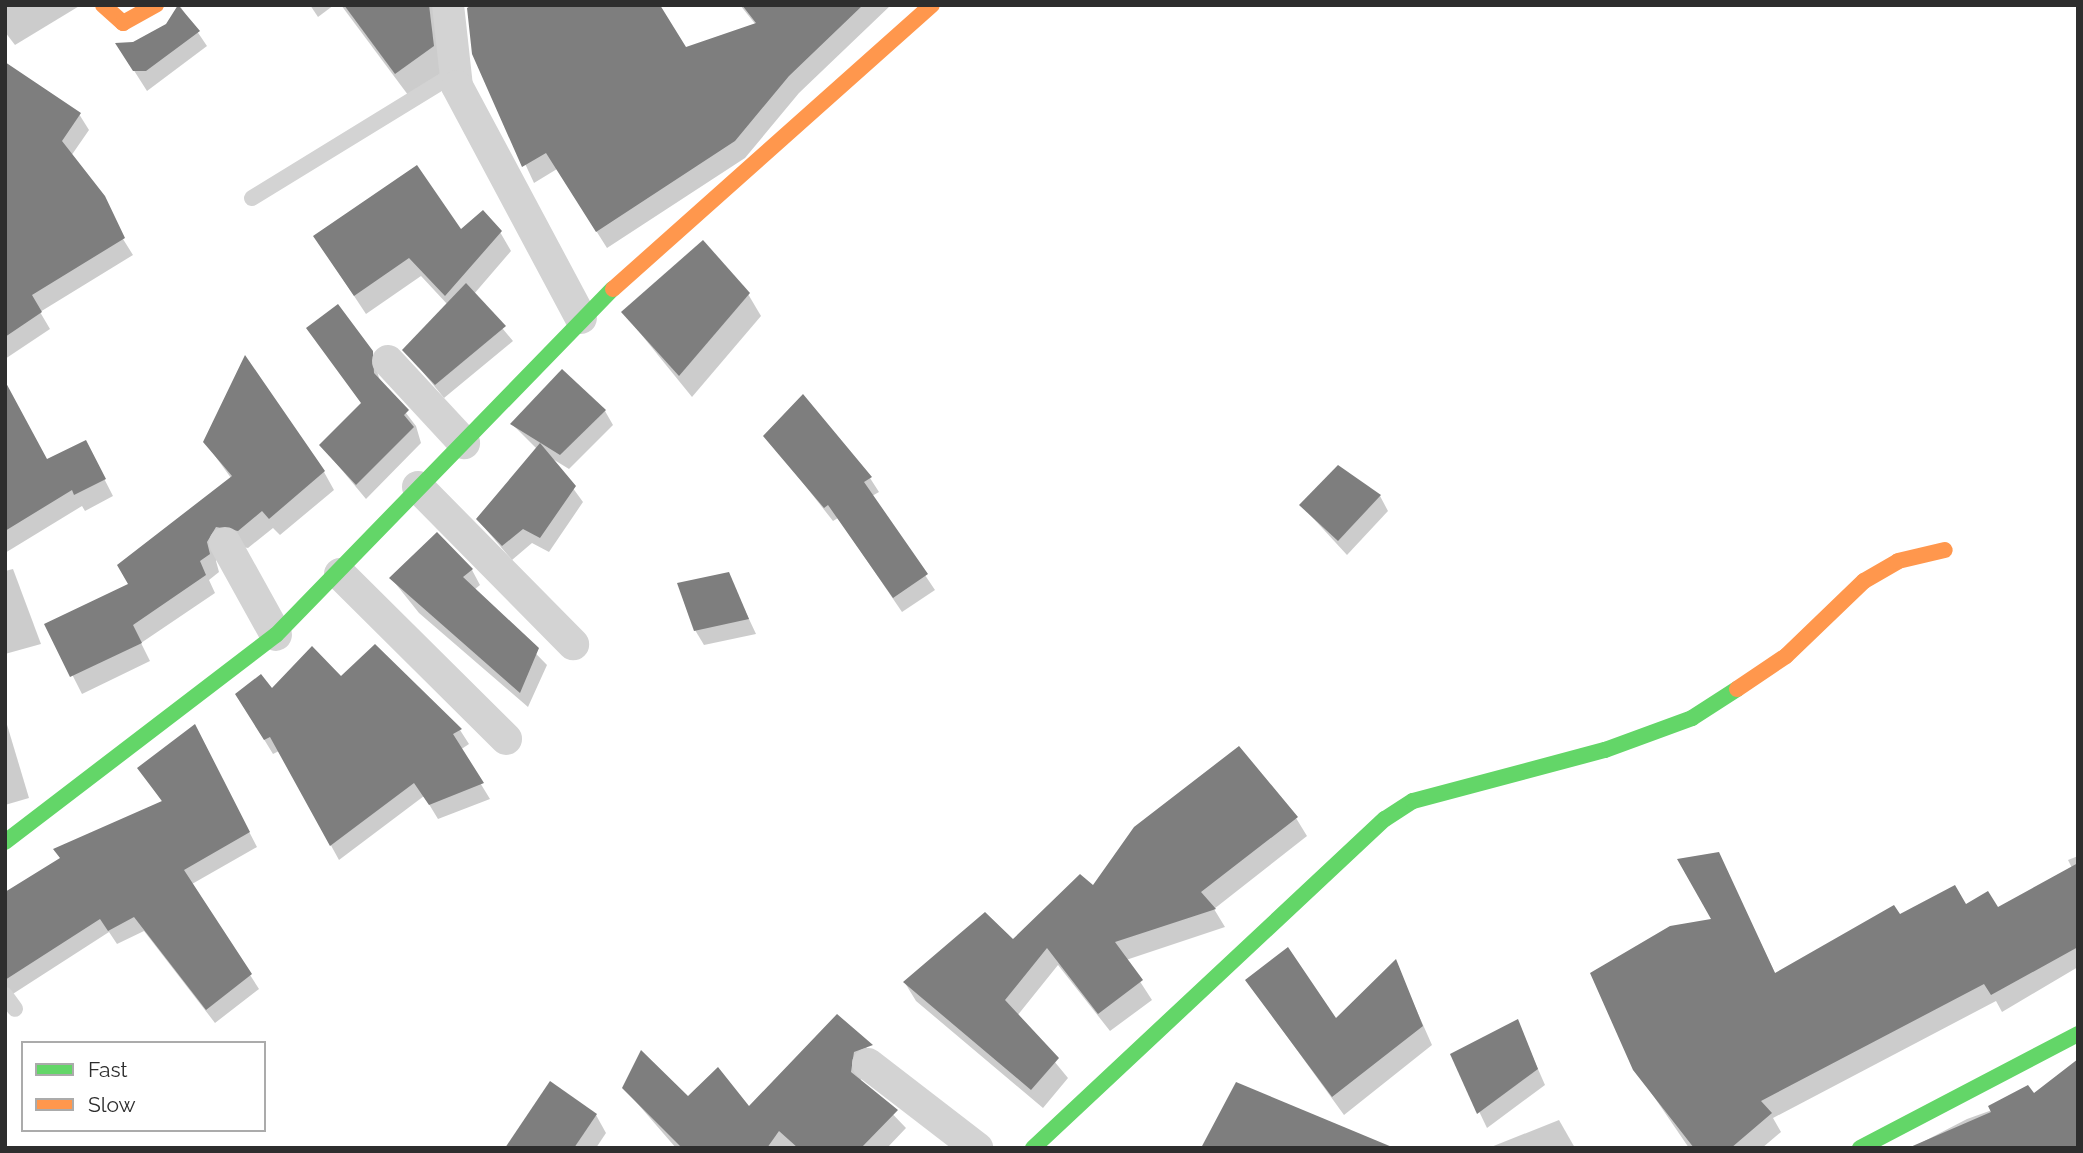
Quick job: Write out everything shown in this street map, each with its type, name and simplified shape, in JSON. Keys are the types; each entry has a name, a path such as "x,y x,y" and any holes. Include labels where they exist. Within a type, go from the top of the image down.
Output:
{"street":[{"path":"103,5 123,23 156,5"},
{"path":"448,5 454,74 581,318"},
{"path":"5,842 276,635 340,574 418,487 464,443 581,318 932,5"},
{"path":"387,361 464,443"},
{"path":"418,487 573,645"},
{"path":"225,543 276,635"},
{"path":"1032,1148 1385,819 1413,801 1605,750 1692,718 1786,656 1864,581 1898,561 1945,550"},
{"path":"340,574 506,739"},
{"path":"1860,1148 2078,1034"},
{"path":"868,1064 977,1148"}],"lane":[{"path":"252,198 454,74"},
{"path":"5,995 15,1009"}],"building":[{"path":"178,5 200,31 146,71 133,71 115,43 133,42 166,24"},
{"path":"344,5 429,5 434,46 395,74"},
{"path":"472,5 660,5 686,47 756,23 742,5 863,5 789,76 735,141 596,232 546,153 522,167 472,54 467,8"},
{"path":"5,62 81,113 62,141 105,196 125,238 32,295 42,312 5,337"},
{"path":"417,165 461,229 483,210 502,231 445,296 409,258 354,296 313,236"},
{"path":"703,240 750,293 679,376 621,312"},
{"path":"466,283 506,326 435,385 402,350"},
{"path":"338,304 373,351 374,373 409,410 404,415 414,427 356,485 319,445 361,403 306,328"},
{"path":"245,355 325,471 269,519 262,511 238,531 216,527 207,542 210,554 200,561 206,575 133,625 142,643 70,677 44,624 128,584 117,565 232,476 203,442"},
{"path":"562,369 606,410 560,455 510,424"},
{"path":"5,381 47,459 86,440 106,479 74,495 72,490 5,531"},
{"path":"803,394 872,477 864,482 928,574 893,598 828,505 824,508 763,436"},
{"path":"540,443 576,486 540,538 523,529 502,546 476,519"},
{"path":"1338,465 1381,495 1338,541 1299,505"},
{"path":"437,532 473,569 463,577 539,648 520,693 389,578"},
{"path":"729,572 749,619 694,631 677,583"},
{"path":"375,644 462,729 453,734 484,783 429,805 414,783 330,846 270,737 264,740 235,694 261,674 272,688 312,646 341,676"},
{"path":"195,724 250,832 184,870 252,974 206,1010 134,917 108,931 100,919 5,980 5,892 60,858 53,849 162,801 137,768"},
{"path":"1239,746 1298,817 1201,892 1216,909 1115,942 1143,980 1098,1014 1047,948 1005,1000 1059,1058 1031,1090 903,982 985,912 1013,939 1080,874 1093,885 1134,827"},
{"path":"1719,852 1775,973 1894,905 1900,914 1955,885 1966,904 1988,891 1998,907 2078,863 2078,947 1991,995 1984,984 1761,1101 1772,1113 1731,1148 1694,1148 1633,1070 1590,973 1670,926 1711,919 1677,859"},
{"path":"1288,947 1336,1018 1396,959 1423,1026 1332,1097 1245,980"},
{"path":"837,1014 873,1045 854,1052 851,1072 898,1110 861,1148 798,1148 779,1131 767,1148 682,1148 622,1088 641,1050 688,1096 718,1067 749,1106"},
{"path":"1518,1019 1538,1069 1477,1114 1450,1054"},
{"path":"2078,1059 2078,1148 1908,1148 1991,1112 1988,1106 2028,1085 2034,1093"},
{"path":"550,1081 597,1114 574,1148 505,1148"},
{"path":"1236,1082 1392,1147 1392,1148 1201,1148"}],"traffic: fast":[{"path":"5,842 276,635 613,289"},
{"path":"1033,1148 1385,819 1413,801 1605,750 1692,718 1737,689"},
{"path":"1860,1148 2078,1034"}],"traffic: slow":[{"path":"103,5 123,23 156,5"},
{"path":"613,289 932,5"},
{"path":"1737,689 1786,656 1864,581 1898,561 1945,550"}]}
